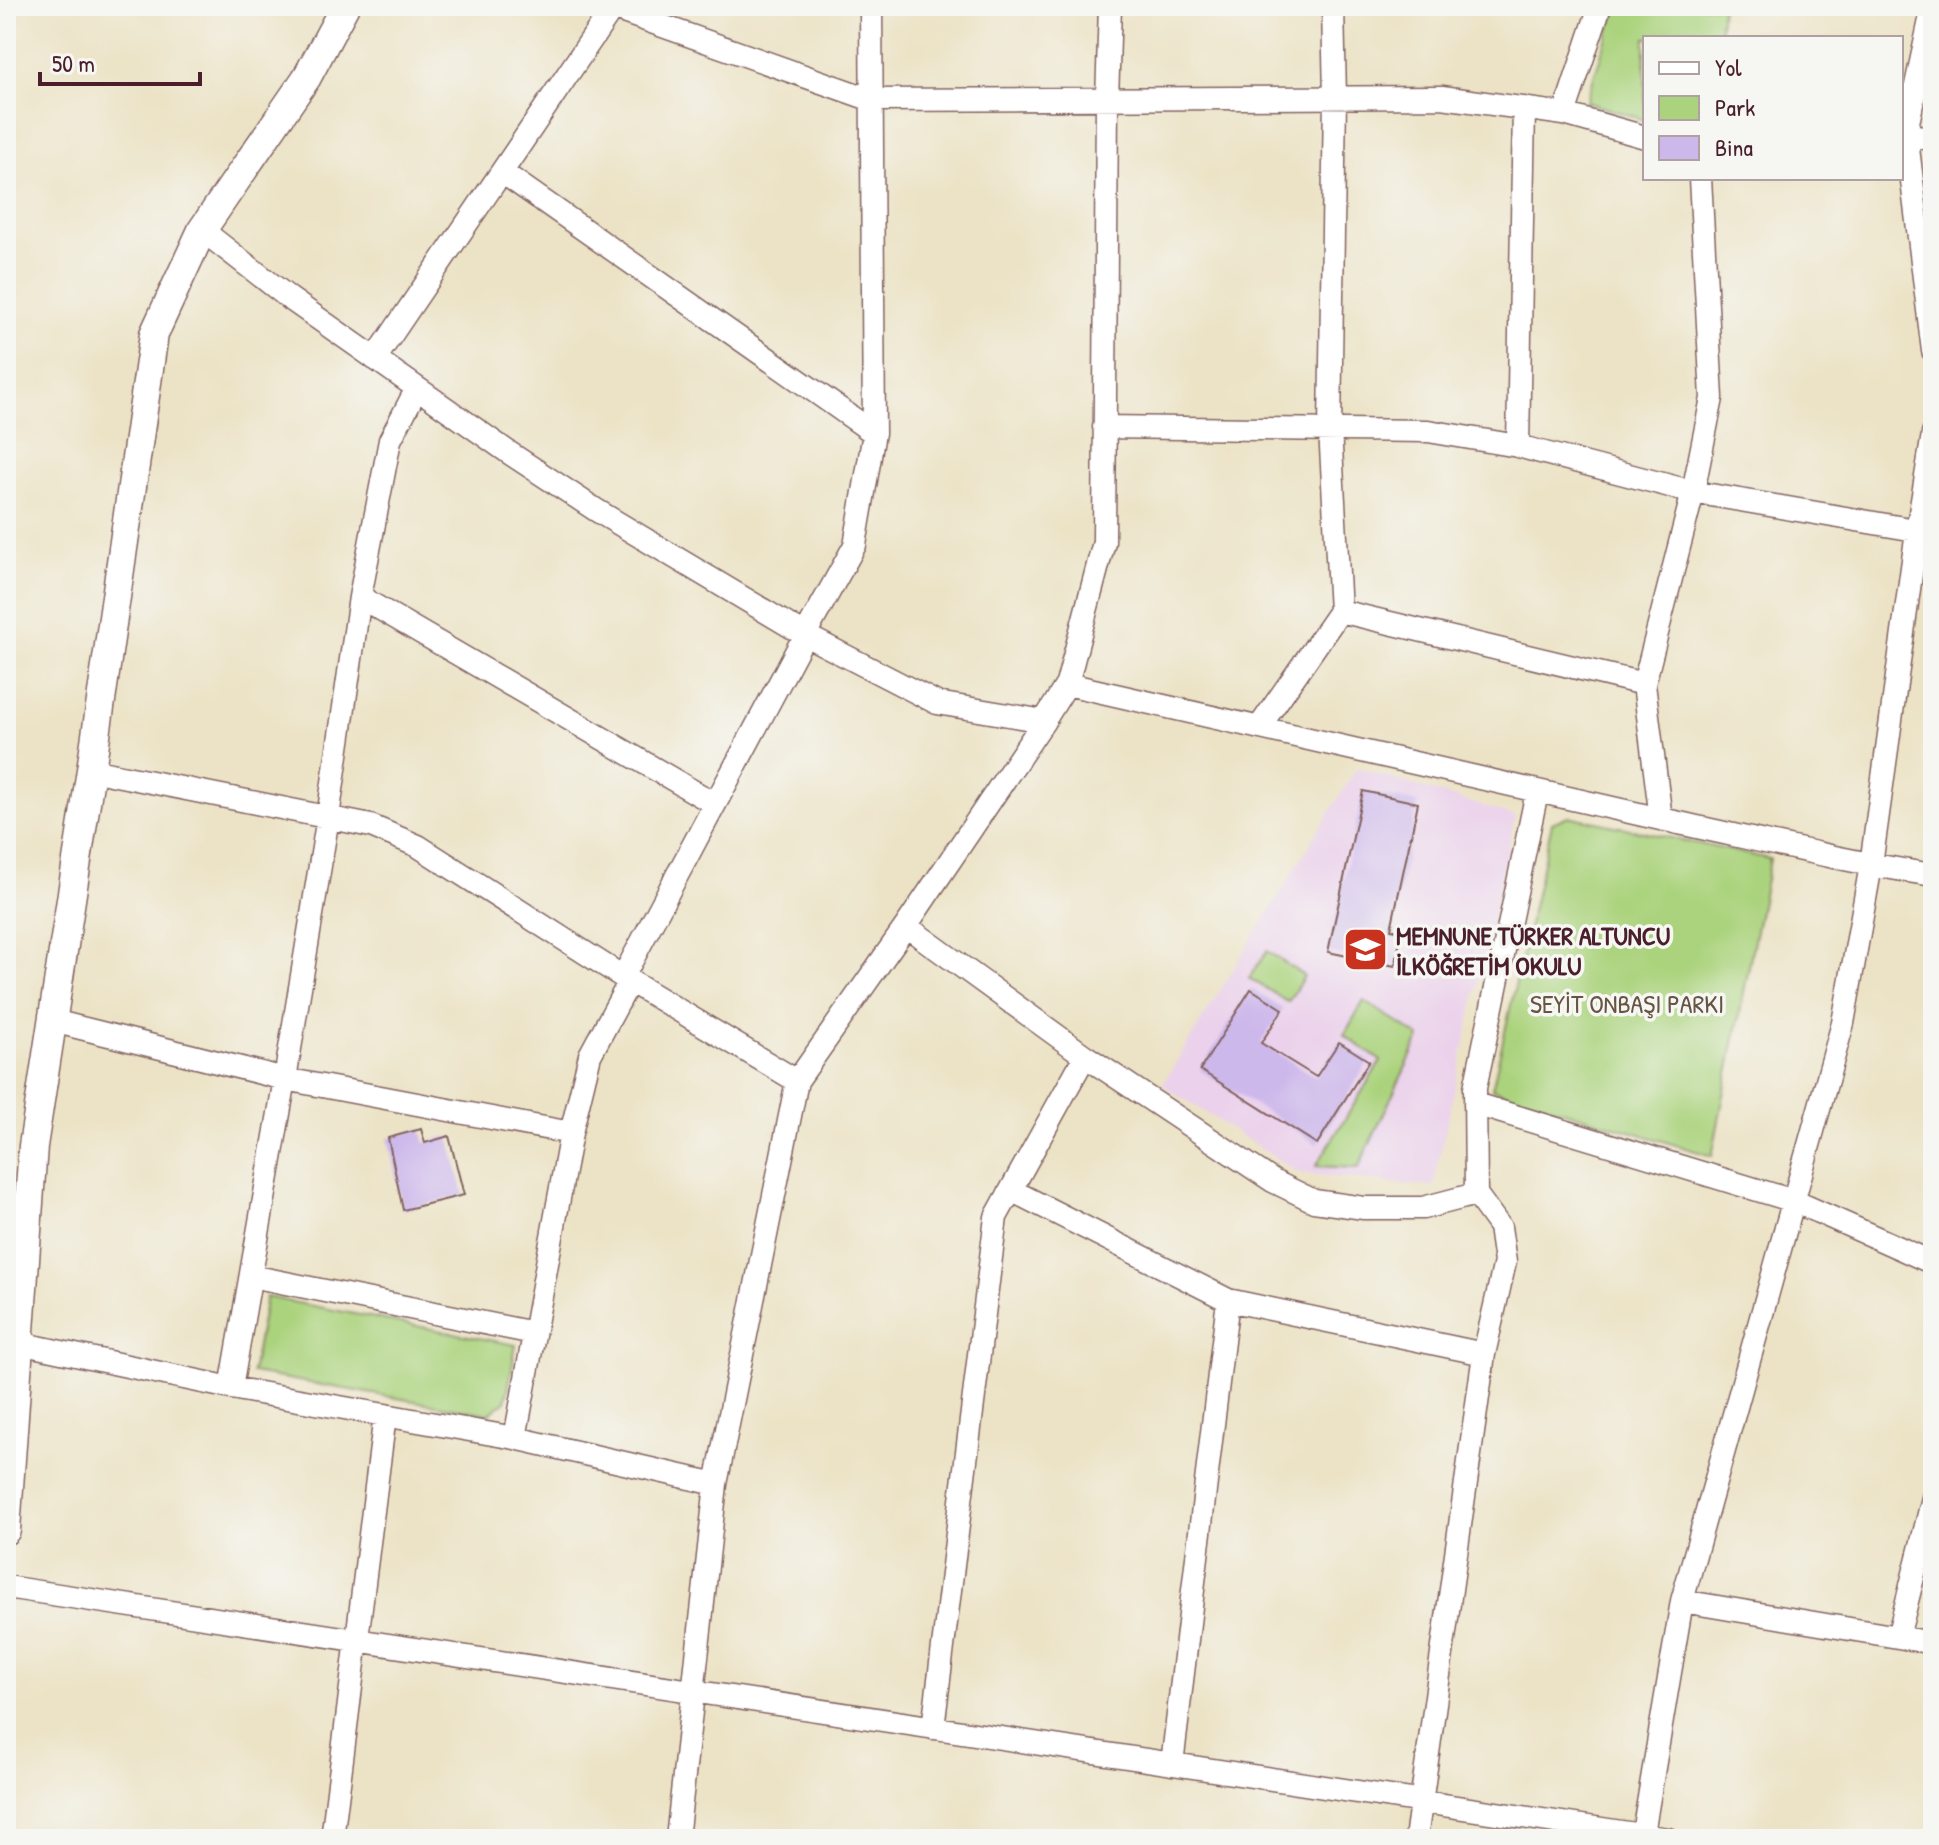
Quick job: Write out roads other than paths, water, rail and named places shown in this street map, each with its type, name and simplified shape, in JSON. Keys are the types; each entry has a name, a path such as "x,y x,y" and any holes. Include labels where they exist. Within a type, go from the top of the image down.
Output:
{"street":[{"path":"6,1530 33,1146 154,334 202,230 307,77 345,6"},
{"path":"515,1438 571,1133 590,1055 715,804 855,545 874,433 871,6"},
{"path":"677,1839 716,1484 797,1081 906,926 1067,684 1104,542 1110,6"},
{"path":"1260,726 1340,611 1330,429 1335,98 1333,6"},
{"path":"1564,114 1600,6"},
{"path":"1933,6 1904,132 1933,351"},
{"path":"375,359 611,7 872,100 1442,97 1564,114 1643,136"},
{"path":"1518,446 1524,108"},
{"path":"1904,132 1933,140"},
{"path":"502,172 874,433"},
{"path":"1661,819 1644,684 1693,492 1712,398 1700,180"},
{"path":"202,230 289,298 508,452 596,510 805,635 937,703 1044,721"},
{"path":"231,1388 328,817 360,597 390,440 417,388"},
{"path":"1104,427 1428,431 1518,446 1693,492 1925,532"},
{"path":"1643,1837 1682,1601 1843,1023 1925,532 1933,434"},
{"path":"360,597 715,804"},
{"path":"1340,611 1644,684"},
{"path":"1067,684 1537,792 1871,865 1933,875"},
{"path":"91,770 371,826 418,846 626,979 797,1081"},
{"path":"1416,1839 1484,1354 1505,1262 1500,1227 1476,1194 1475,1088 1537,792"},
{"path":"906,926 1085,1056 1273,1181 1314,1201 1364,1208 1423,1208 1476,1194"},
{"path":"53,1021 285,1079 571,1133"},
{"path":"933,1728 996,1217 1085,1056"},
{"path":"1475,1104 1794,1201 1933,1263"},
{"path":"1011,1190 1228,1300 1484,1354"},
{"path":"251,1276 534,1333"},
{"path":"1172,1764 1228,1300"},
{"path":"19,1343 231,1388 515,1438 716,1484"},
{"path":"332,1839 385,1415"},
{"path":"1898,1637 1933,1498"},
{"path":"6,1587 1668,1839"},
{"path":"1682,1601 1933,1643"}],"place":[{"name":"MEMNUNE TÜRKER ALTUNCU İLKÖĞRETİM OKULU","path":"1365,950"}],"park label":[{"name":"SEYİT ONBAŞI PARKI","path":"1627,1003"}]}
